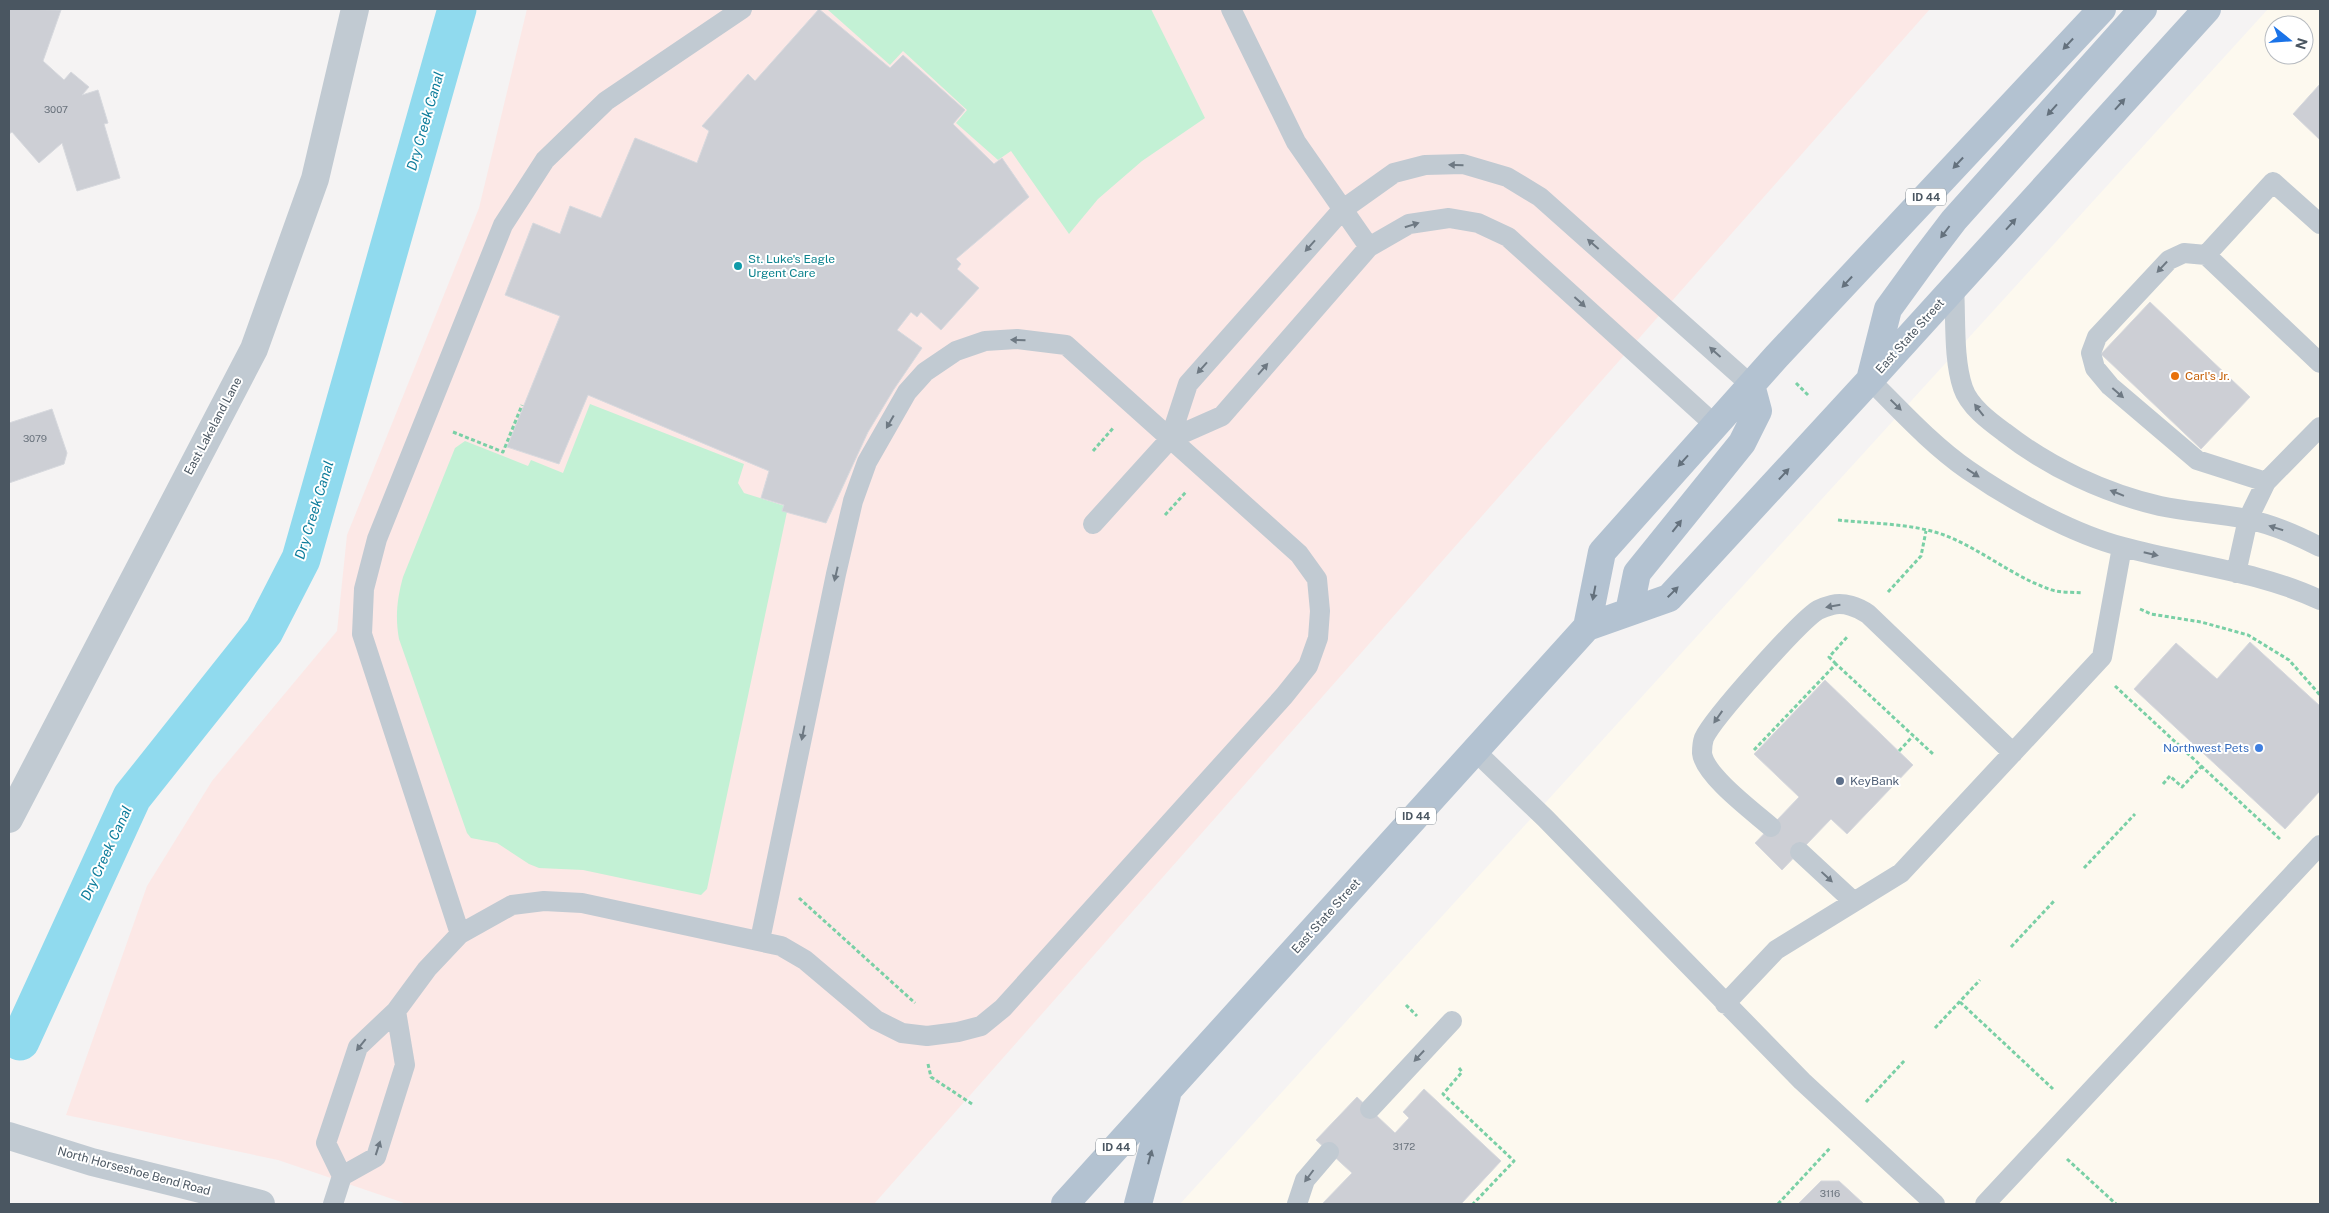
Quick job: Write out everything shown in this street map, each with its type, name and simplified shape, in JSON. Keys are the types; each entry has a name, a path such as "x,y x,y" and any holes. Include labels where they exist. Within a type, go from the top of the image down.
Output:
{"main road":[{"name":"ID 44","path":"1587,627 1602,552 1751,385 2102,9"},
{"path":"1870,380 1888,309 1893,301 1954,220 2143,9"},
{"name":"East State Street","path":"1065,1204 1587,627 1668,598 1870,380 2207,9"},
{"path":"1629,612 1637,573 1742,443 1758,411 1751,385"},
{"path":"1138,1204 1168,1090"}],"street":[{"name":"East Lakeland Lane","path":"9,818 254,349 315,179 355,9"},
{"name":"North Horseshoe Bend Road","path":"9,1136 92,1162 260,1204"}],"lane":[{"path":"460,934 362,634 364,589 377,539 503,226 545,160 606,101 742,9"},
{"path":"1231,9 1296,142 1369,247"},
{"path":"1170,439 1188,384 1342,210 1394,173 1425,165 1463,164 1507,177 1540,197 1751,385"},
{"path":"2206,255 2273,182 2320,224"},
{"path":"1093,524 1170,439 1222,416 1369,247 1409,224 1449,218 1478,223 1508,237 1715,425"},
{"path":"2266,482 2197,460 2110,386 2095,368 2091,353 2097,337 2169,260 2184,253 2206,255 2320,363"},
{"path":"1954,286 1958,354 1964,389 1982,415 2046,461 2084,480 2126,496 2161,506 2248,519 2286,531 2320,547"},
{"path":"342,1176 326,1143 358,1047 396,1011 427,969 460,934 512,906 544,901 582,903 760,940 781,946 805,960 876,1020 902,1033 927,1036 958,1032 981,1026 1003,1008 1284,696 1308,666 1318,638 1320,611 1317,579 1300,554 1066,345 1018,339 985,340 956,351 925,372 907,392 867,462 853,501 836,574 760,940"},
{"path":"1870,380 1922,430 1967,469 2013,498 2076,531 2122,547 2295,588 2320,600"},
{"path":"2236,573 2248,519 2266,482 2320,427"},
{"path":"1725,1004 1776,950 1901,872 2102,657 2122,547"},
{"path":"1771,827 1705,764 1702,753 1704,738 1722,712 1798,628 1817,611 1832,604 1850,605 1862,610 2013,753"},
{"path":"1475,751 1545,818 1802,1081 1935,1204"},
{"path":"1985,1204 2320,845"},
{"path":"1800,852 1854,902"},
{"path":"333,1204 342,1176 376,1157 405,1065 396,1011"},
{"path":"1370,1109 1452,1020"},
{"path":"1297,1204 1305,1180 1329,1152"}],"path":[{"path":"1795,382 1813,400"},
{"path":"452,431 503,452 522,405"},
{"path":"1093,451 1119,420"},
{"path":"1165,515 1192,486"},
{"path":"1838,520 1904,525 1941,534 1966,544 2050,589 2083,593"},
{"path":"1883,598 1918,562 1926,531"},
{"path":"2134,607 2151,614 2201,622 2248,635 2289,660 2320,695"},
{"path":"1850,634 1829,657 1934,754"},
{"path":"1754,750 1836,664"},
{"path":"2109,680 2281,840"},
{"path":"1898,751 1914,736"},
{"path":"2163,784 2170,776 2182,787 2202,766"},
{"path":"2084,868 2135,814"},
{"path":"796,895 921,1009"},
{"path":"2011,947 2055,900"},
{"path":"1936,1028 1980,980"},
{"path":"1960,1002 2054,1090"},
{"path":"1406,1005 1421,1020"},
{"path":"1860,1108 1905,1060"},
{"path":"928,1061 931,1077 972,1104"},
{"path":"1459,1068 1462,1072 1443,1094 1514,1161 1473,1204"},
{"path":"1778,1204 1832,1146"},
{"path":"2063,1155 2116,1204"}],"shaded area":[{"path":"527,9 1930,9 874,1204 407,1204 278,1160 66,1115 147,886 212,781 337,631 347,535 479,208"},
{"path":"2268,9 2320,9 2320,1204 1180,1204"}],"green space":[{"path":"827,9 1151,9 1205,118 1142,161 1098,199 1069,234 1011,151 998,160 956,123 967,110 903,51 890,65"},
{"path":"590,404 744,464 738,483 744,493 788,507 707,889 701,895 583,870 539,868 529,864 497,843 471,838 467,833 399,639 397,608 403,577 455,448 465,441 528,466 531,460 563,473"}],"building":[{"path":"9,9 61,10 43,61 64,80 71,72 89,87 82,95 98,90 108,123 104,124 120,178 77,191 62,143 39,163 12,132 9,134"},
{"name":"St. Luke's Eagle Urgent Care","path":"819,9 890,68 903,55 965,110 953,124 994,164 1002,158 1029,197 956,259 961,264 957,269 979,288 941,330 921,312 917,317 911,312 897,330 922,348 868,432 826,523 782,511 784,505 761,498 769,471 588,395 559,464 507,447 560,316 505,295 533,223 560,234 570,206 601,218 635,138 697,163 709,131 702,126 748,74 755,81"},
{"path":"2320,84 2320,140 2293,114"},
{"name":"Carl's Jr.","path":"2150,302 2250,397 2201,449 2101,354"},
{"path":"52,409 67,453 64,464 9,483 9,423"},
{"name":"Northwest Pets","path":"2250,642 2320,706 2320,791 2285,829 2134,689 2176,643 2217,679"},
{"name":"KeyBank","path":"1825,680 1913,765 1847,834 1831,819 1782,870 1755,843 1799,797 1754,754"},
{"path":"1424,1089 1501,1161 1461,1204 1322,1204 1352,1173 1316,1140 1357,1097 1395,1133 1409,1118 1403,1112"},
{"path":"1821,1181 1839,1181 1864,1204 1798,1204"}],"waterway":[{"name":"Dry Creek Canal","path":"20,1041 132,797 264,631 301,559 457,9"}],"place":[{"name":"St. Luke's Eagle Urgent Care","path":"738,266"},
{"name":"Carl's Jr.","path":"2175,376"},
{"name":"Northwest Pets","path":"2259,748"},
{"name":"KeyBank","path":"1840,781"}]}
